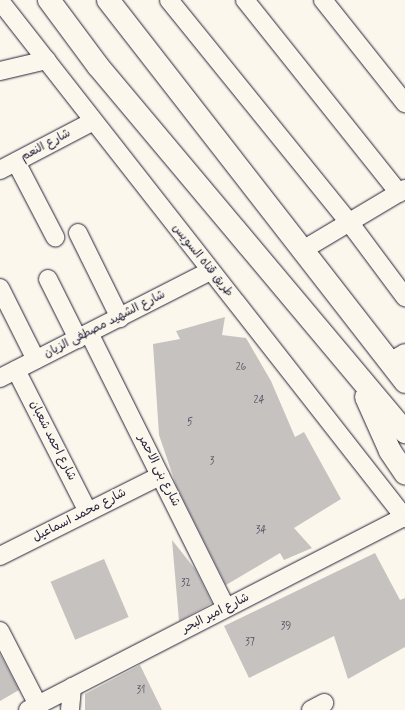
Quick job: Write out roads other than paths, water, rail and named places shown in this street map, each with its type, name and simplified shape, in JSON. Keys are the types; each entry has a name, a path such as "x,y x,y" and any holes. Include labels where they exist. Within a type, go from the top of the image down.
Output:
{"highway":[{"path":"49,0 98,66 358,380 405,432"},
{"path":"108,0 301,251 398,357 405,382"},
{"path":"358,380 390,451 405,473"}],"street":[{"path":"169,0 349,222 399,277 405,297"},
{"path":"245,0 402,191 301,251"},
{"path":"323,0 405,103"},
{"name":"طريق قناه السويس","path":"0,1 47,60 92,122 405,518"},
{"path":"0,71 47,60"},
{"name":"شارع النعم","path":"0,170 92,122"},
{"path":"16,162 55,237"},
{"path":"78,233 120,318"},
{"name":"شارع الشهيد مصطفى الزيان","path":"8,374 210,271"},
{"name":"شارع بنى الاحمر","path":"48,279 83,336 160,476 226,608"},
{"path":"0,288 36,360"},
{"name":"شارع احمد شعبان","path":"8,374 88,512"},
{"name":"شارع محمد اسماعيل","path":"0,556 160,476"},
{"name":"شارع امير البحر","path":"33,708 226,608 405,518"},
{"path":"0,631 33,708"},
{"path":"70,710 72,687"}]}
